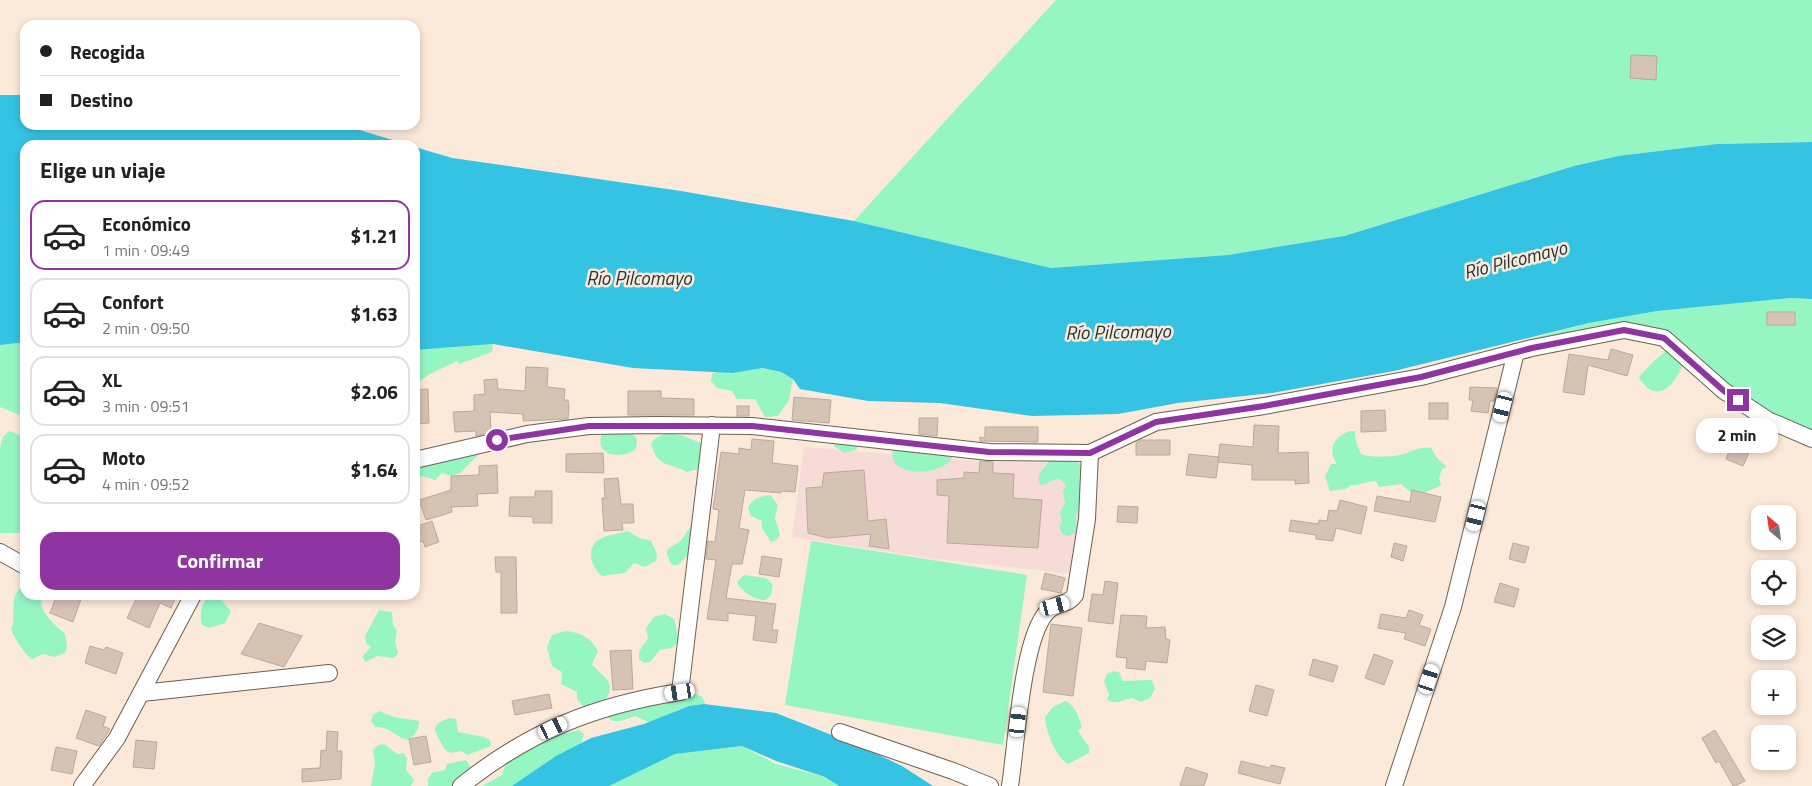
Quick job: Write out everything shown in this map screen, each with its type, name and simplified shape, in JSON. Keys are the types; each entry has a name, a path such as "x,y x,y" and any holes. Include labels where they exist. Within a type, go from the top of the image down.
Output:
{"street":[{"path":"420,459 527,434 589,426 752,426 989,452 1090,453 1156,422 1264,406 1421,377 1516,352 1624,330 1664,338 1724,391 1768,420 1812,439"},
{"path":"1394,786 1453,607 1516,352"},
{"path":"461,786 523,743 568,721 605,707 680,692 712,425"},
{"path":"1010,786 1023,683 1038,628 1047,611 1070,603 1075,595 1087,519 1090,453"},
{"path":"0,552 20,563"},
{"path":"82,786 117,738 190,600"},
{"path":"142,693 329,673"},
{"path":"840,732 953,770 990,786"}],"shaded area":[{"path":"804,447 989,462 1083,463 1082,513 1070,574 929,558 792,537"}],"green space":[{"path":"1056,0 1812,0 1812,142 1717,144 1618,156 1574,166 1344,236 1228,255 1051,268 854,221"},
{"path":"1791,298 1812,299 1812,432 1770,416 1741,391 1728,384 1699,356 1685,352 1680,371 1669,387 1662,391 1654,391 1646,387 1639,377 1671,347 1639,331 1577,346 1492,349 1589,323 1657,311"},
{"path":"20,343 20,415 0,407 0,345"},
{"path":"493,344 492,352 459,364 457,361 420,381 420,350"},
{"path":"759,368 781,372 793,379 789,400 778,416 765,417 755,399 737,399 732,391 717,388 711,381 712,374 718,371 733,373"},
{"path":"9,431 20,435 20,533 0,533 0,448 3,437"},
{"path":"1350,431 1355,431 1356,442 1361,454 1365,455 1376,457 1395,456 1420,448 1431,448 1437,458 1447,467 1442,469 1439,478 1441,485 1421,496 1415,496 1401,484 1379,487 1376,481 1330,491 1325,477 1331,464 1337,464 1332,449 1336,440"},
{"path":"631,432 637,439 636,449 617,455 610,454 602,447 600,441 602,434 593,433"},
{"path":"667,433 680,435 701,443 706,455 705,467 687,472 660,461 651,443 656,438"},
{"path":"832,441 857,443 857,449 845,453 835,447"},
{"path":"893,450 953,455 949,462 941,467 930,471 918,472 899,466 893,460"},
{"path":"481,452 460,473 451,476 442,473 435,480 423,476 420,477 420,458"},
{"path":"1074,457 1082,468 1080,481 1083,491 1080,496 1082,502 1076,515 1076,531 1068,536 1062,534 1059,527 1062,521 1060,512 1065,503 1063,491 1066,485 1059,478 1041,486 1038,480 1040,473 1051,459"},
{"path":"770,495 778,505 775,518 780,534 777,540 771,542 762,528 762,521 751,516 748,509 753,500"},
{"path":"693,525 690,553 678,565 672,565 667,554 668,549 682,539"},
{"path":"628,531 639,538 651,541 657,554 656,561 645,567 634,563 625,573 602,576 594,567 591,558 592,548 599,539"},
{"path":"811,541 1027,575 1003,745 785,705"},
{"path":"744,575 766,578 773,585 771,595 766,600 762,600 745,592 737,582"},
{"path":"20,588 20,600 41,600 45,612 65,634 67,646 65,653 54,657 43,654 32,659 24,651 11,628 17,592"},
{"path":"221,600 231,611 225,623 209,628 202,625 201,612 205,601"},
{"path":"379,610 392,612 393,625 397,630 395,641 398,653 394,658 377,656 366,662 362,657 371,647 366,643 365,636"},
{"path":"665,614 674,619 679,641 672,648 660,650 650,662 644,663 639,659 639,655 648,638 646,628 654,617"},
{"path":"565,631 584,636 598,651 592,664 610,685 608,696 603,704 585,708 577,699 577,692 561,684 562,672 552,666 547,647 552,635"},
{"path":"1114,671 1119,672 1123,681 1152,680 1155,689 1150,698 1141,702 1132,698 1116,702 1107,700 1109,694 1104,681 1107,674"},
{"path":"696,694 702,697 706,705 679,709 651,723 635,716 620,721 612,721 607,716 677,695"},
{"path":"1065,701 1076,712 1082,727 1078,731 1089,747 1089,753 1068,764 1055,750 1047,730 1045,717 1053,707"},
{"path":"379,711 394,717 419,721 416,732 408,740 399,737 385,728 375,727 371,721 373,715"},
{"path":"449,718 456,719 458,732 484,737 490,740 491,746 467,755 462,751 448,752 437,736 435,729 437,725"},
{"path":"579,730 584,734 582,741 576,749 513,786 482,786 502,775 507,761 548,737"},
{"path":"384,744 397,754 403,753 407,758 406,770 414,780 411,786 371,786 375,763 373,750 378,745"},
{"path":"742,746 776,764 825,777 839,786 609,786 675,754"},
{"path":"466,760 473,771 464,786 428,786 428,779 432,773 445,770 447,764"}],"water":[{"path":"0,95 20,95 20,130 360,130 392,140 20,140 20,343 0,345"},
{"name":"Río Pilcomayo","path":"1812,142 1812,299 1791,298 1657,311 1589,323 1394,371 1272,393 1178,403 1118,414 1032,416 940,403 868,401 800,389 793,379 781,372 762,368 733,373 633,368 493,344 420,350 420,148 452,158 681,191 854,221 1051,268 1228,255 1344,236 1574,166 1618,156 1717,144"},
{"path":"704,704 776,713 862,747 902,766 933,786 839,786 825,777 776,761 742,746 675,754 609,786 512,786 556,756 591,738 644,724 689,706"}],"building":[{"path":"1631,55 1657,56 1656,80 1630,78"},
{"path":"1767,312 1795,312 1795,325 1767,325"},
{"path":"1611,349 1633,355 1627,376 1588,365 1584,395 1563,392 1569,354 1608,360"},
{"path":"526,367 548,368 547,387 565,389 564,400 568,400 569,407 568,419 523,421 523,414 490,412 491,432 476,436 476,431 455,432 453,412 474,411 474,395 485,394 484,380 497,379 498,389 525,391"},
{"path":"1470,387 1497,388 1494,401 1490,401 1488,413 1471,411 1473,400 1469,400"},
{"path":"428,389 429,423 420,424 420,390"},
{"path":"628,391 661,391 661,398 694,399 694,415 628,415"},
{"path":"794,397 831,400 829,423 792,420"},
{"path":"1429,403 1448,403 1448,419 1429,419"},
{"path":"737,406 749,406 749,416 737,416"},
{"path":"1385,410 1386,431 1361,432 1361,411"},
{"path":"919,418 938,418 937,436 919,434"},
{"path":"1254,425 1279,426 1278,453 1308,452 1309,483 1295,484 1295,480 1252,480 1252,465 1218,462 1220,444 1253,447"},
{"path":"985,427 1038,427 1038,442 980,441 980,437 985,438"},
{"path":"752,439 774,441 772,463 798,466 795,492 781,491 781,493 745,490 739,528 749,530 742,564 732,564 726,598 776,604 772,630 778,630 776,643 753,640 756,616 728,613 728,621 707,619 716,560 706,559 708,541 715,542 719,510 713,509 721,452 739,454 739,448 751,450"},
{"path":"1141,440 1170,440 1170,455 1136,455 1136,443"},
{"path":"1733,443 1750,450 1743,466 1726,459"},
{"path":"603,453 604,473 566,472 566,454"},
{"path":"1189,454 1219,457 1216,478 1186,475"},
{"path":"980,461 993,462 993,473 1014,474 1013,498 1042,500 1038,548 947,543 949,496 937,495 937,480 964,478 964,472 979,473"},
{"path":"497,465 498,493 477,494 478,506 451,507 452,512 426,520 420,500 451,490 451,476 479,475 479,466"},
{"path":"864,470 868,521 886,519 889,549 869,546 871,534 828,538 808,533 806,488 822,487 824,473"},
{"path":"618,478 621,504 633,504 634,523 622,523 623,530 604,531 602,498 605,498 604,479"},
{"path":"1412,490 1441,497 1435,522 1374,511 1377,496 1410,502"},
{"path":"535,491 552,491 552,523 533,523 533,517 509,516 510,497 535,497"},
{"path":"1340,500 1367,507 1361,534 1336,528 1333,541 1316,539 1316,535 1289,531 1291,520 1318,524 1319,520 1327,521 1329,510 1337,511"},
{"path":"1118,506 1138,507 1137,523 1117,522"},
{"path":"432,521 439,542 425,547 423,541 420,542 420,525"},
{"path":"1394,543 1407,546 1403,561 1391,557"},
{"path":"1513,543 1529,547 1525,563 1509,559"},
{"path":"762,556 782,559 779,577 759,574"},
{"path":"495,557 516,557 517,613 501,613 501,572 496,572"},
{"path":"1045,573 1065,578 1061,593 1041,589"},
{"path":"1105,581 1118,583 1113,624 1088,621 1092,594 1103,595"},
{"path":"1500,583 1519,589 1514,607 1494,602"},
{"path":"55,600 81,600 73,622 50,613"},
{"path":"136,600 175,600 171,608 160,603 149,628 127,618"},
{"path":"1409,610 1423,615 1419,625 1431,629 1425,646 1404,639 1406,633 1378,628 1381,614 1406,618"},
{"path":"1121,615 1147,616 1146,628 1165,627 1166,639 1170,640 1167,663 1146,661 1145,670 1126,668 1127,658 1116,657"},
{"path":"259,623 302,636 284,667 241,654"},
{"path":"1051,624 1082,628 1073,696 1043,692"},
{"path":"90,646 104,650 106,647 123,653 116,674 85,663"},
{"path":"631,650 633,689 613,690 610,651"},
{"path":"1374,654 1393,661 1384,685 1365,678"},
{"path":"1313,659 1338,666 1333,682 1309,675"},
{"path":"1256,685 1274,690 1267,716 1249,711"},
{"path":"549,694 552,708 515,715 512,701"},
{"path":"86,710 106,717 103,726 110,729 99,746 76,738"},
{"path":"1715,730 1745,781 1735,786 1733,786 1719,761 1716,763 1702,738"},
{"path":"327,731 338,732 337,751 342,751 341,779 302,782 302,769 320,768 321,750 326,751"},
{"path":"426,736 431,762 414,765 409,739"},
{"path":"136,740 157,742 154,769 133,767"},
{"path":"56,747 77,751 72,774 51,770"},
{"path":"1241,761 1270,768 1271,765 1285,768 1280,784 1238,773"},
{"path":"1186,767 1208,774 1204,786 1180,786"}],"route":[{"path":"497,440 589,426 752,426 989,452 1090,453 1143,426 1156,422 1264,406 1421,377 1532,348 1624,330 1664,338 1724,391 1738,400"}]}
